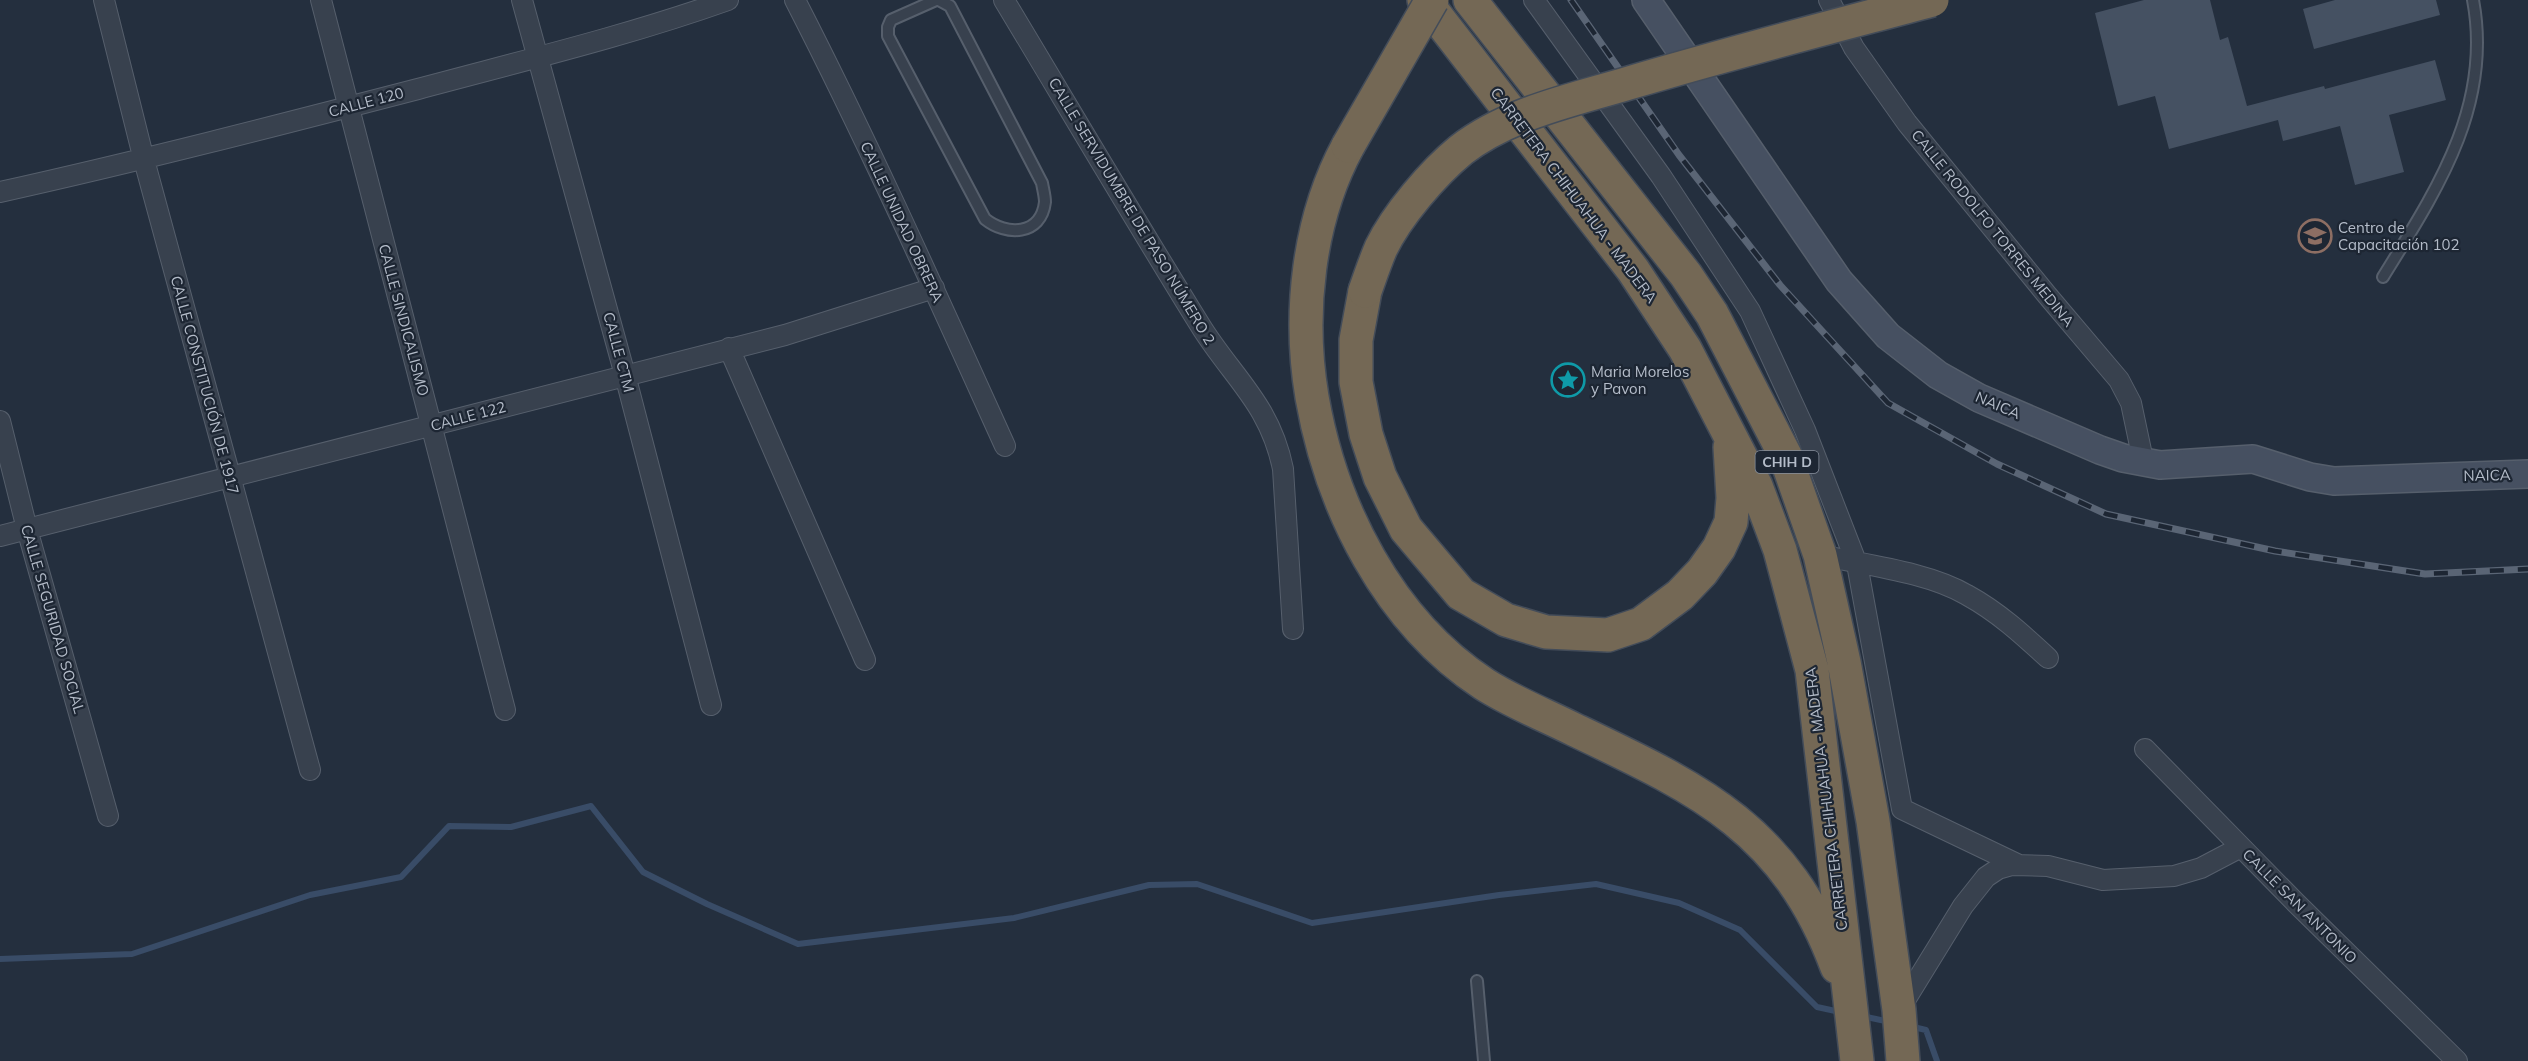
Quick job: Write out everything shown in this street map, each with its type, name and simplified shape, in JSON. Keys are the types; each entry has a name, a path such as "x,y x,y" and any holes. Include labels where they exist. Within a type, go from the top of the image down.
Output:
{"highway":[{"name":"CARRETERA CHIHUAHUA - MADERA","path":"1424,0 1633,270 1685,349 1756,486 1780,550 1812,670 1857,1061"},
{"path":"1432,0 1334,173 1322,209 1314,245 1306,309 1306,360 1323,447 1344,504 1385,585 1413,622 1431,641 1485,684 1682,782 1731,816 1765,845 1797,886 1830,949 1851,1010"},
{"name":"CHIH D","path":"1470,0 1656,234 1712,314 1761,413 1785,455 1820,555 1844,662 1873,821 1900,1029"},
{"path":"1730,439 1733,498 1731,522 1719,548 1702,572 1680,595 1641,624 1608,635 1546,632 1506,620 1461,594 1406,529 1380,477 1366,434 1356,382 1356,340 1365,291 1381,248 1395,224 1439,172 1460,151 1486,133 1548,107 1666,72 1932,0"}],"street":[{"name":"CALLE CONSTITUCIÓN DE 1917","path":"104,0 144,160 310,770"},
{"name":"CALLE SINDICALISMO","path":"321,0 505,710"},
{"name":"CALLE CTM","path":"522,0 625,375 711,705"},
{"name":"CALLE 120","path":"0,192 144,160 537,58 728,0"},
{"name":"CALLE UNIDAD OBRERA","path":"795,0 830,68 934,288 1005,446"},
{"name":"CALLE SERVIDUMBRE DE PASO NÚMERO 2","path":"1004,0 1200,326 1258,403 1274,434 1283,469 1293,629"},
{"path":"1534,0 1661,176 1750,311 1805,429 1857,564 1902,809 2019,865"},
{"name":"NAICA","path":"1646,0 1839,281 1888,336 1938,375 1979,398 2100,450 2123,458 2160,465 2181,466 2234,459 2253,459 2310,477 2334,481 2528,474"},
{"name":"CALLE RODOLFO TORRES MEDINA","path":"1829,0 1854,48 1900,114 2119,380 2131,403 2143,460"},
{"name":"CALLE 122","path":"0,536 785,335 934,288"},
{"path":"729,348 865,660"},
{"name":"CALLE SEGURIDAD SOCIAL","path":"0,421 27,529 108,816"},
{"path":"1820,555 1926,578 1965,594 2005,618 2048,658"},
{"name":"CALLE SAN ANTONIO","path":"2145,748 2241,847 2457,1061"},
{"path":"1900,1029 1975,888 1998,869 2019,865 2048,866 2103,880 2174,876 2201,868 2241,847"}],"lane":[{"path":"937,0 952,3 1042,183 1045,201 1037,221 1017,231 999,229 985,219 888,36 891,20 937,0"},
{"path":"2383,277 2437,186 2453,155 2463,127 2477,59 2478,23 2473,0"},
{"path":"1477,981 1484,1061"}],"building":[{"path":"2144,0 2210,0 2220,40 2228,37 2247,106 2324,86 2325,89 2435,60 2446,100 2389,115 2404,172 2355,185 2340,126 2283,141 2278,120 2169,149 2155,96 2118,106 2095,13"},
{"path":"2335,0 2436,0 2440,15 2314,49 2303,9"}],"waterway":[{"path":"0,959 132,954 310,895 401,877 449,826 511,827 591,806 643,872 707,904 798,944 1014,918 1149,885 1197,884 1312,923 1499,895 1596,884 1679,903 1740,930 1817,1007 1840,1012"},
{"path":"1862,1016 1890,1022"},
{"path":"1909,1026 1926,1030 1937,1061"}],"railway":[{"path":"1571,0 1679,155 1780,285 1888,403 1997,464 2106,514 2275,551 2425,574 2528,569"}],"place":[{"name":"Centro de Capacitación 102","path":"2315,236"},
{"name":"Maria Morelos y Pavon","path":"1568,380"}]}
